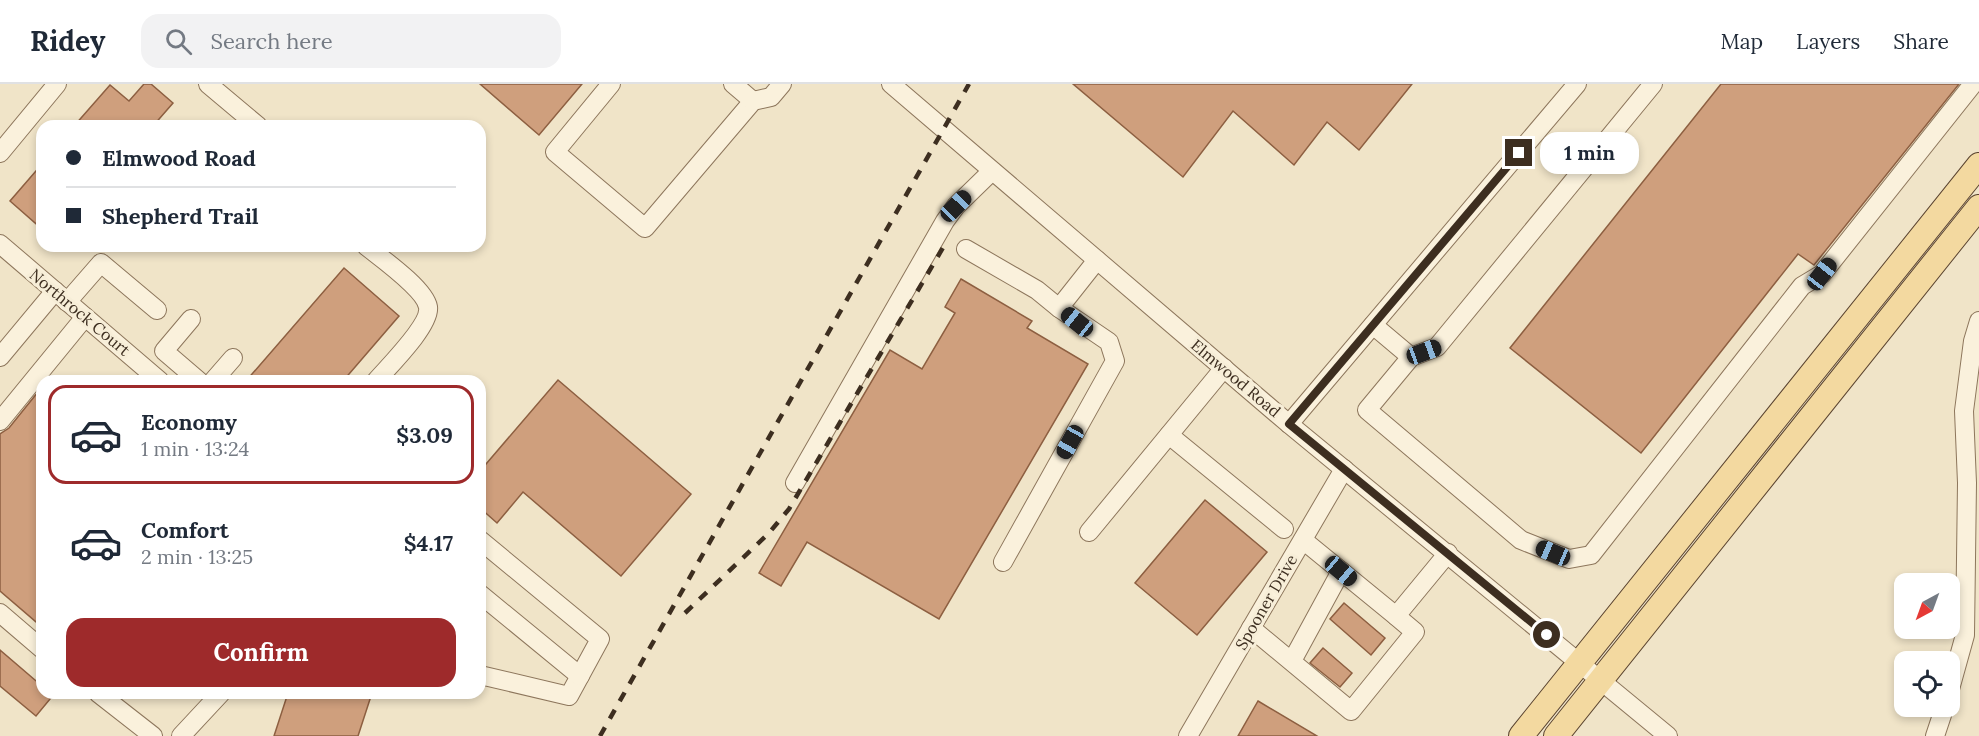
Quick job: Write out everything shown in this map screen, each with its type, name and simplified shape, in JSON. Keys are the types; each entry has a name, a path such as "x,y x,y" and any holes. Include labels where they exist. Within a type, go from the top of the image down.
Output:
{"main road":[{"path":"1521,736 1979,165"},
{"path":"1556,736 1979,207"}],"street":[{"path":"0,153 57,84"},
{"path":"208,84 251,120"},
{"path":"611,84 555,152 645,228 753,101 771,97 782,84"},
{"path":"733,84 753,101"},
{"name":"Elmwood Road","path":"891,84 1289,424 1668,736"},
{"path":"1289,424 1577,84"},
{"path":"1653,84 1437,347 1411,357 1367,410 1521,540 1569,559 1591,555 1802,286 1822,274 1973,84"},
{"path":"795,483 945,221 956,206 992,171"},
{"name":"Northrock Court","path":"0,244 153,375"},
{"path":"966,249 1037,290 1109,342 1115,361 1003,562"},
{"path":"373,252 421,294 428,307 425,322 381,375"},
{"path":"1059,308 1097,260"},
{"path":"0,357 61,296 101,263 157,310"},
{"path":"38,375 86,317"},
{"path":"191,320 164,351 192,375"},
{"path":"1960,653 1965,635 1973,482 1964,411 1973,341 1979,321"},
{"path":"1373,325 1411,357"},
{"path":"218,375 233,358"},
{"path":"1089,532 1224,368"},
{"path":"0,421 36,377"},
{"path":"1169,435 1284,529"},
{"name":"Spooner Drive","path":"1188,736 1344,469"},
{"path":"1251,628 1351,711 1415,632 1303,540"},
{"path":"486,545 600,639 569,696 486,676"},
{"path":"1396,616 1448,553"},
{"path":"1292,661 1341,571"},
{"path":"486,599 580,676"},
{"path":"0,613 36,644"},
{"path":"106,699 153,736"},
{"path":"181,736 215,699"},
{"path":"1935,736 1941,717"}],"building":[{"path":"144,84 151,84 173,103 158,120 79,120 110,85 129,101"},
{"path":"480,84 582,84 539,135"},
{"path":"1073,84 1412,84 1359,150 1327,122 1294,165 1233,111 1183,177"},
{"path":"1721,84 1959,84 1814,265 1798,254 1641,453 1510,348"},
{"path":"36,171 36,224 10,201"},
{"path":"344,268 399,316 348,375 251,375"},
{"path":"961,279 1032,321 1027,328 1088,364 939,619 807,542 781,586 759,573 890,350 922,369 955,313 945,307"},
{"path":"558,380 691,494 621,576 523,492 497,523 486,513 486,464"},
{"path":"36,394 36,622 0,591 0,434 9,428"},
{"path":"1205,500 1267,552 1197,635 1135,583"},
{"path":"1344,603 1385,638 1371,655 1330,619"},
{"path":"1323,648 1352,673 1340,687 1310,663"},
{"path":"0,650 36,681 36,699 50,699 36,716 0,686"},
{"path":"286,699 370,699 358,736 274,736"},
{"path":"1258,701 1317,736 1238,736"}],"railway":[{"path":"600,736 969,84"},
{"path":"685,613 769,533 789,509 944,246"}],"route":[{"path":"1519,153 1289,424 1547,635"}]}
